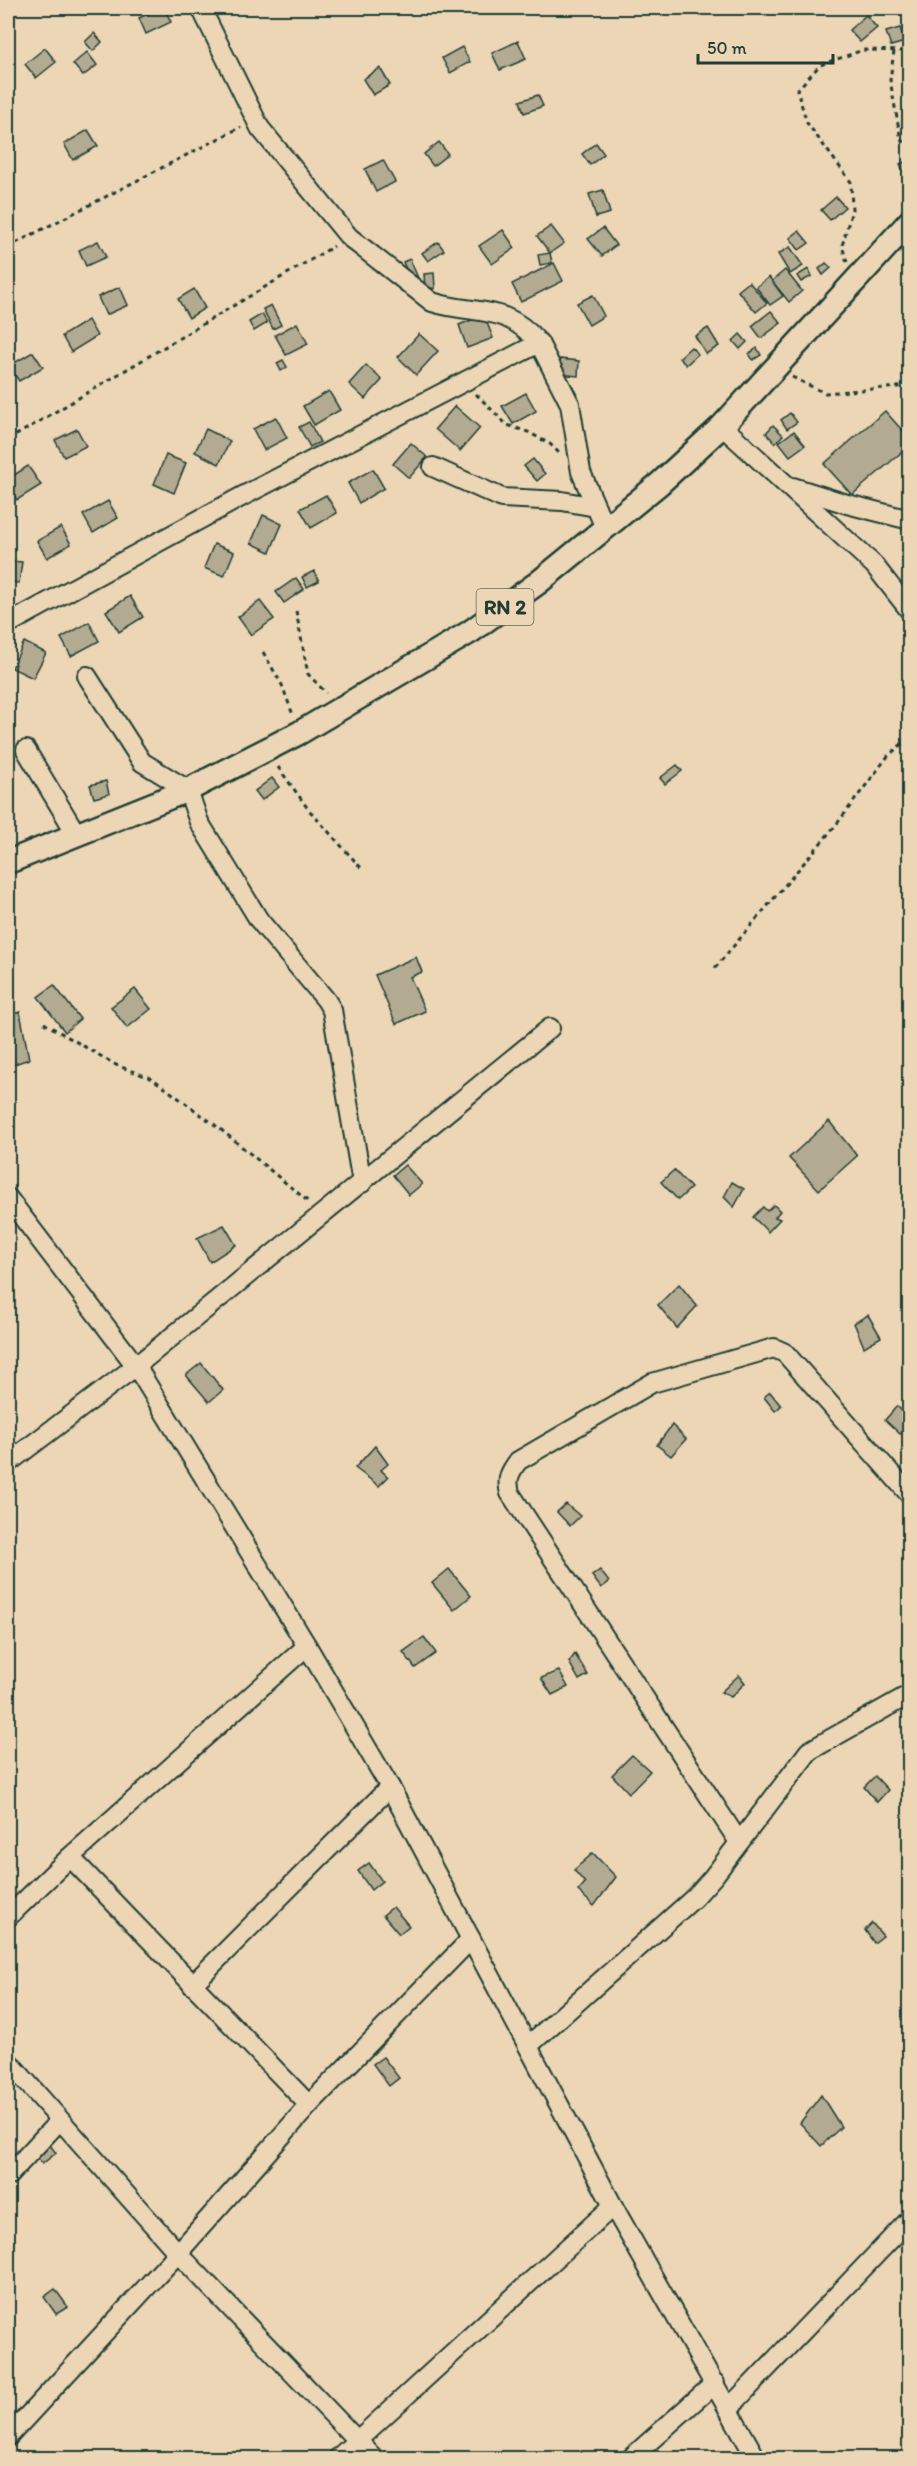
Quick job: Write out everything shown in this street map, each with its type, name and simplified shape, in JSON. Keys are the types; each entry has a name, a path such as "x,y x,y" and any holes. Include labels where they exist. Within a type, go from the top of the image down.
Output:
{"main road":[{"name":"RN 2","path":"8,862 188,790 342,709 470,632 539,582 659,484 722,426 909,221"}],"street":[{"path":"201,8 225,53 255,120 349,237 432,302 445,306 499,313 532,334 540,342 573,412 581,472 605,528"},
{"path":"8,624 241,497 540,342"},
{"path":"722,426 874,565 909,611"},
{"path":"433,467 502,498 562,501 596,507"},
{"path":"785,484 847,504 909,520"},
{"path":"87,676 142,762 188,790 199,822 259,920 332,1010 362,1183"},
{"path":"26,750 77,835"},
{"path":"8,1463 136,1366 550,1028"},
{"path":"8,1198 136,1366 307,1646 390,1787 613,2206 756,2458"},
{"path":"739,1842 510,1493 507,1484 510,1472 518,1461 652,1383 774,1348 785,1353 909,1495"},
{"path":"8,1917 70,1857 307,1646"},
{"path":"528,2046 695,1897 809,1751 909,1694"},
{"path":"192,1985 390,1787"},
{"path":"70,1857 309,2105"},
{"path":"8,2437 178,2253 309,2105 471,1939"},
{"path":"8,2061 178,2253 374,2458"},
{"path":"8,2176 59,2121"},
{"path":"338,2458 613,2206"},
{"path":"729,2408 909,2219"},
{"path":"631,2458 715,2384"}],"path":[{"path":"852,281 842,246 852,210 850,182 807,123 797,90 820,66 863,50 909,51"},
{"path":"894,51 890,80 901,140 909,147"},
{"path":"8,247 255,120"},
{"path":"8,440 349,237"},
{"path":"774,368 825,393 909,386"},
{"path":"464,383 507,425 528,432 550,444 581,472"},
{"path":"296,611 308,674 342,709"},
{"path":"263,652 282,685 299,733"},
{"path":"715,968 836,825 888,756 909,737"},
{"path":"266,751 309,810 363,870"},
{"path":"44,1023 116,1065 153,1079 219,1128 323,1214"}],"building":[{"path":"164,8 171,22 146,34 139,18"},
{"path":"866,15 877,28 860,42 849,30"},
{"path":"900,28 905,42 891,46 886,32"},
{"path":"94,33 102,42 93,51 85,42"},
{"path":"518,41 526,59 500,70 492,53"},
{"path":"462,47 470,62 450,73 442,58"},
{"path":"45,48 56,62 36,78 25,64"},
{"path":"87,52 97,65 83,76 73,64"},
{"path":"380,68 390,85 373,95 363,79"},
{"path":"538,95 543,106 524,113 520,101"},
{"path":"88,130 98,146 73,160 64,144"},
{"path":"439,142 448,154 433,166 424,154"},
{"path":"596,143 604,154 590,165 582,154"},
{"path":"383,160 395,182 376,192 365,169"},
{"path":"910,160 910,174 906,176 900,164"},
{"path":"603,190 610,213 596,217 589,194"},
{"path":"836,197 845,207 830,220 821,210"},
{"path":"551,226 564,243 550,253 537,236"},
{"path":"603,228 616,245 602,256 588,239"},
{"path":"503,230 515,248 492,264 479,246"},
{"path":"799,231 809,243 799,250 790,238"},
{"path":"98,241 106,257 86,266 79,250"},
{"path":"438,242 444,250 428,261 422,253"},
{"path":"790,247 803,266 790,274 778,254"},
{"path":"550,253 552,263 540,265 538,255"},
{"path":"410,259 418,278 411,281 403,262"},
{"path":"554,263 563,281 521,302 512,284"},
{"path":"826,263 831,268 823,275 819,269"},
{"path":"808,269 812,276 801,282 797,276"},
{"path":"785,270 802,291 789,302 772,281"},
{"path":"434,273 435,288 425,289 424,274"},
{"path":"769,277 783,296 770,305 756,287"},
{"path":"749,282 767,303 756,312 738,291"},
{"path":"120,287 128,305 106,315 98,297"},
{"path":"194,289 205,308 189,318 178,299"},
{"path":"593,295 604,316 589,325 577,303"},
{"path":"271,305 281,325 273,329 263,309"},
{"path":"771,311 781,323 761,338 752,326"},
{"path":"262,314 267,323 254,331 249,322"},
{"path":"484,315 493,338 467,348 459,325"},
{"path":"88,320 97,336 71,352 62,336"},
{"path":"297,323 308,344 286,355 275,335"},
{"path":"708,328 719,346 706,354 695,336"},
{"path":"419,334 438,351 416,375 398,357"},
{"path":"740,334 747,342 740,349 733,341"},
{"path":"691,347 698,354 686,365 679,358"},
{"path":"757,348 761,355 753,360 749,354"},
{"path":"33,352 43,367 19,381 9,366"},
{"path":"560,359 579,361 578,376 559,374"},
{"path":"283,360 287,367 281,371 277,363"},
{"path":"366,365 382,380 365,399 349,384"},
{"path":"329,391 340,410 314,425 303,406"},
{"path":"526,393 536,411 513,424 502,406"},
{"path":"455,406 480,428 460,451 435,429"},
{"path":"885,411 910,439 910,445 852,495 824,464"},
{"path":"790,413 797,422 787,429 781,420"},
{"path":"276,417 287,438 264,450 253,429"},
{"path":"309,422 320,442 310,447 299,427"},
{"path":"773,425 783,435 775,443 766,433"},
{"path":"77,429 86,446 64,457 55,440"},
{"path":"206,429 230,441 219,464 195,452"},
{"path":"794,431 805,445 790,456 779,442"},
{"path":"411,443 427,457 409,478 393,464"},
{"path":"166,455 186,463 174,493 154,484"},
{"path":"533,459 545,474 537,481 524,466"},
{"path":"28,466 41,485 17,500 8,484 8,479"},
{"path":"373,469 384,488 359,503 348,483"},
{"path":"326,495 337,513 311,528 300,509"},
{"path":"108,501 118,518 93,533 83,515"},
{"path":"263,515 282,524 270,552 251,543"},
{"path":"61,527 71,544 47,558 37,541"},
{"path":"214,544 234,552 224,576 204,568"},
{"path":"8,561 22,562 19,583 8,582"},
{"path":"314,571 319,581 307,587 302,577"},
{"path":"296,578 304,589 284,603 276,592"},
{"path":"130,596 143,617 119,632 106,611"},
{"path":"260,601 274,619 251,635 238,617"},
{"path":"89,622 99,641 71,656 61,638"},
{"path":"24,642 46,653 33,678 12,668"},
{"path":"677,765 682,771 665,784 660,778"},
{"path":"272,778 279,787 262,800 255,791"},
{"path":"106,781 109,794 94,798 90,785"},
{"path":"416,957 422,972 410,977 425,1011 396,1024 375,975"},
{"path":"54,985 80,1019 65,1032 38,997"},
{"path":"135,989 151,1009 127,1028 111,1007"},
{"path":"20,1012 29,1059 9,1066 8,1015"},
{"path":"829,1121 857,1156 819,1190 789,1158"},
{"path":"405,1165 422,1184 409,1195 393,1175"},
{"path":"674,1170 691,1188 678,1200 661,1182"},
{"path":"732,1182 744,1189 734,1207 724,1197"},
{"path":"774,1205 780,1211 775,1217 780,1219 768,1232 753,1217 763,1207 767,1211"},
{"path":"224,1225 236,1245 210,1262 197,1238"},
{"path":"679,1284 697,1306 677,1328 658,1305"},
{"path":"868,1315 881,1337 864,1347 854,1323"},
{"path":"201,1363 223,1390 209,1402 186,1375"},
{"path":"770,1392 781,1406 775,1411 764,1397"},
{"path":"897,1406 903,1412 910,1406 910,1426 900,1434 885,1420"},
{"path":"672,1425 686,1439 671,1456 657,1445"},
{"path":"375,1446 388,1464 381,1470 388,1477 379,1486 355,1468"},
{"path":"566,1504 580,1516 570,1526 557,1512"},
{"path":"449,1569 471,1596 454,1610 432,1583"},
{"path":"600,1570 609,1582 601,1588 592,1576"},
{"path":"424,1637 436,1653 415,1668 403,1652"},
{"path":"575,1654 588,1675 579,1680 569,1662"},
{"path":"559,1671 568,1687 552,1695 541,1678"},
{"path":"739,1675 745,1683 731,1697 721,1692"},
{"path":"632,1755 650,1771 629,1793 612,1775"},
{"path":"875,1776 888,1790 877,1802 864,1787"},
{"path":"593,1853 616,1877 594,1906 578,1891 585,1883 574,1870"},
{"path":"369,1863 382,1881 371,1890 358,1871"},
{"path":"393,1907 409,1926 399,1934 383,1915"},
{"path":"872,1923 883,1936 874,1943 865,1930"},
{"path":"383,2057 399,2078 389,2086 373,2064"},
{"path":"821,2095 841,2127 821,2146 800,2123"},
{"path":"50,2145 56,2153 42,2164 36,2156"},
{"path":"55,2289 68,2307 56,2314 44,2297"}]}
